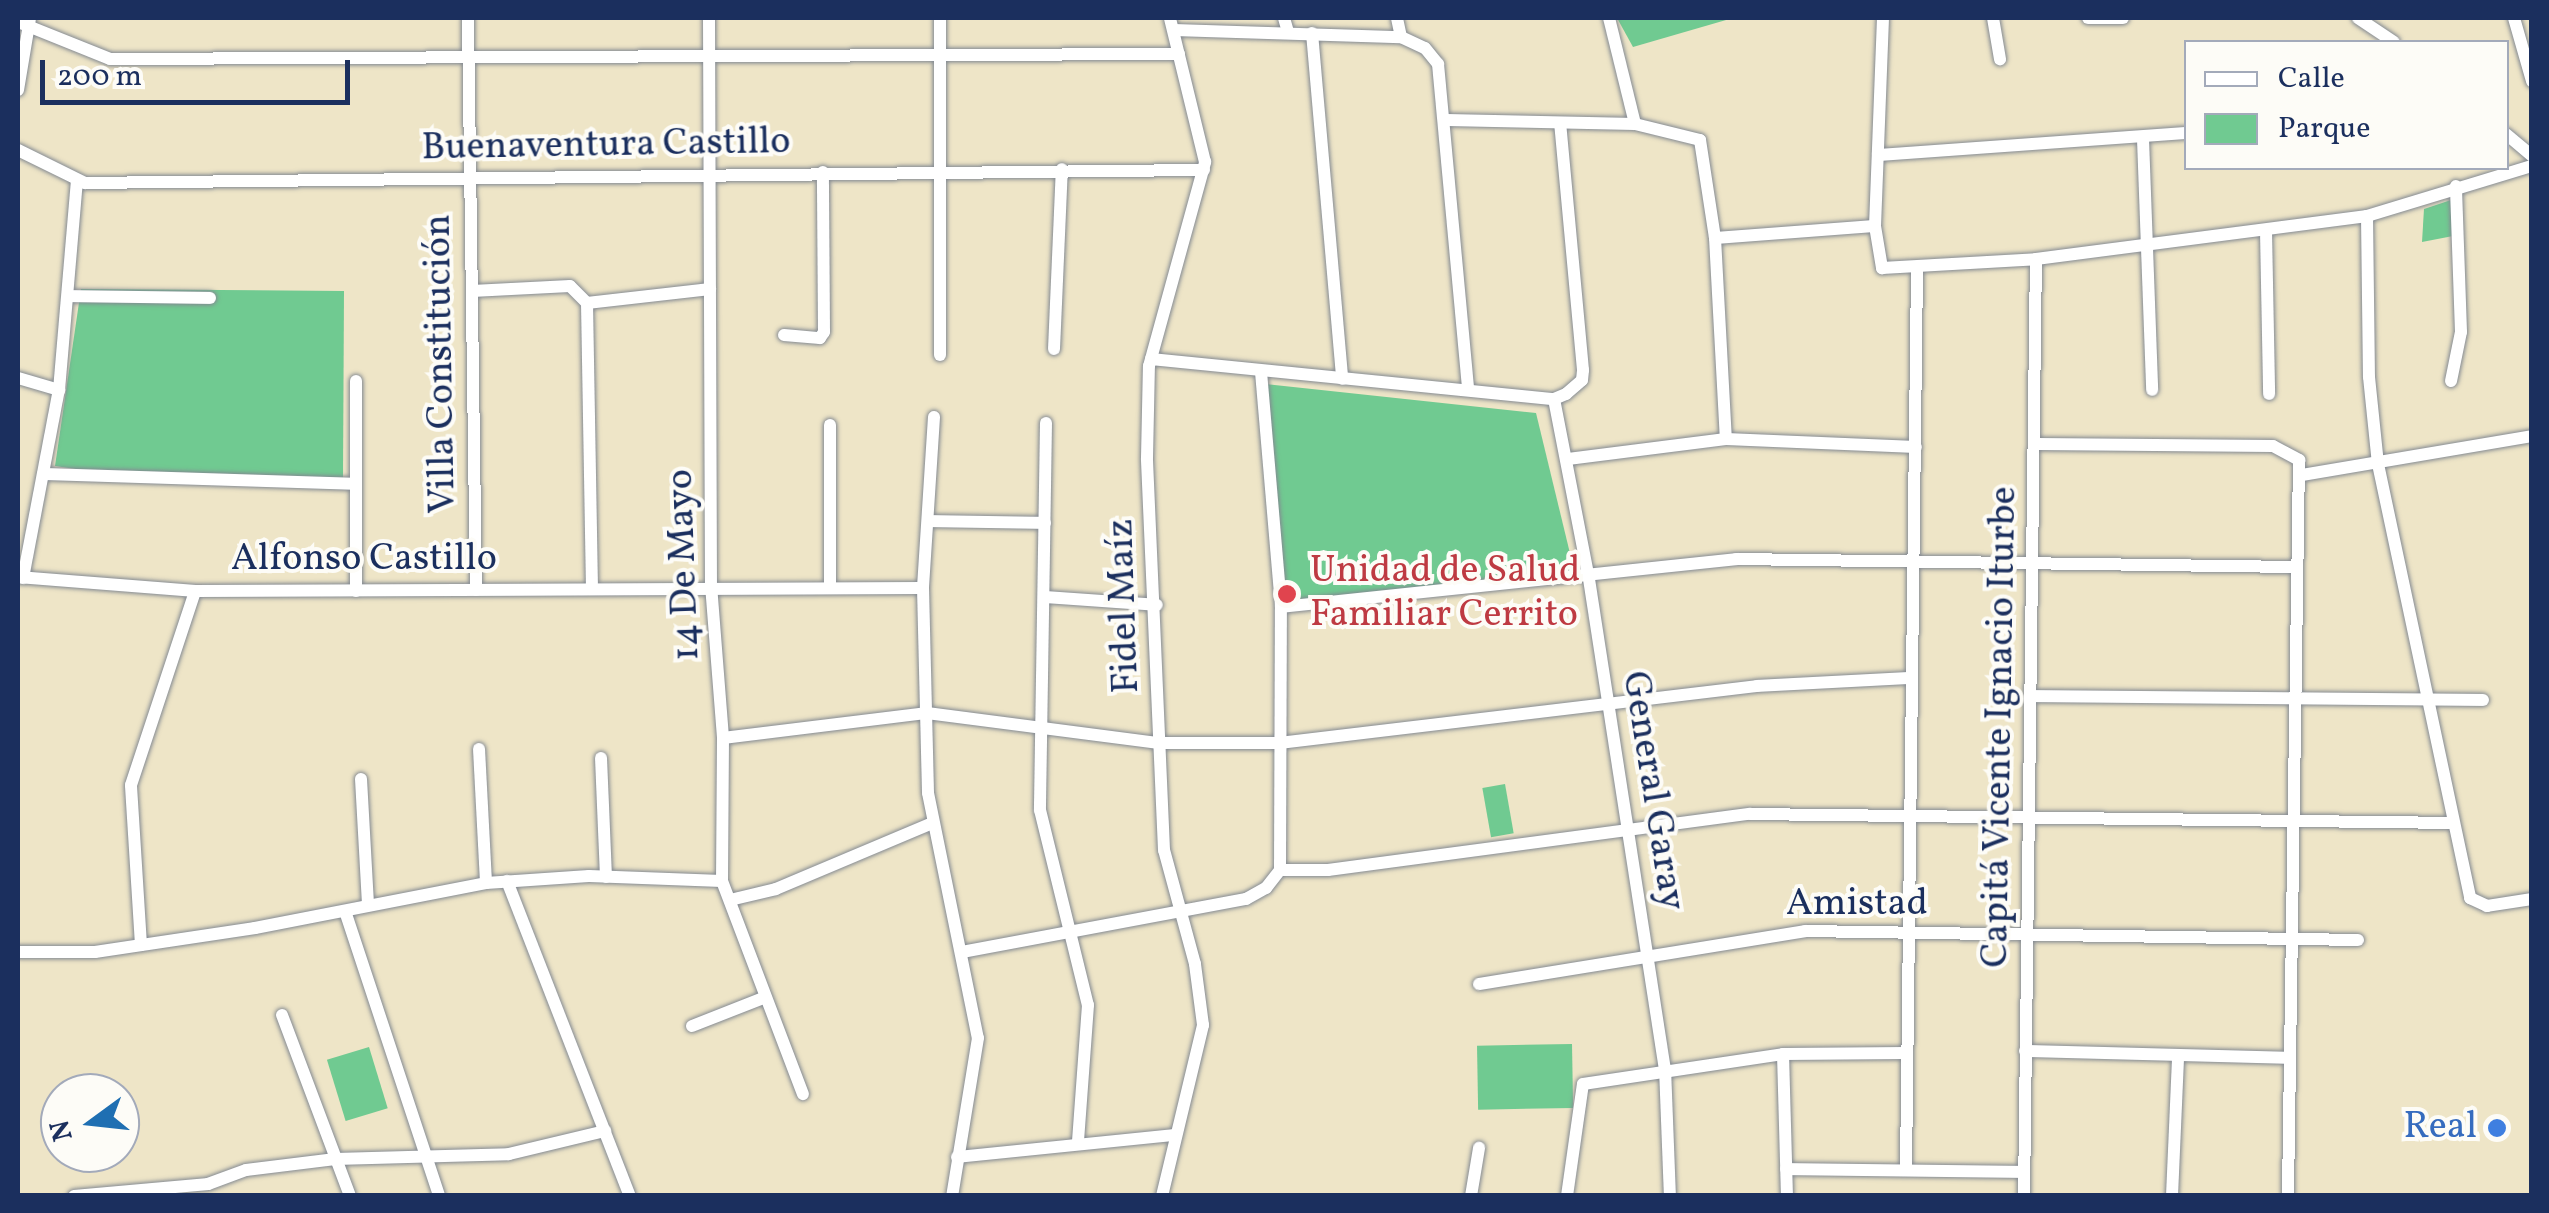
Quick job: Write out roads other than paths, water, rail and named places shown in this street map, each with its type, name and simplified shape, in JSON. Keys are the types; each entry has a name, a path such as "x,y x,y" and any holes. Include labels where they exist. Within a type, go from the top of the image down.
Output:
{"street":[{"name":"Villa Constitución","path":"468,18 476,590"},
{"name":"14 De Mayo","path":"708,18 711,585 723,738 722,882 803,1094"},
{"path":"940,18 940,354"},
{"path":"1284,18 1288,32"},
{"path":"1397,18 1401,37"},
{"path":"1609,18 1636,124"},
{"path":"1883,18 1875,226 1879,264 1917,268 2036,259 2367,216 2532,166"},
{"path":"1992,18 2000,59"},
{"path":"2088,18 2123,18"},
{"path":"2358,18 2391,40"},
{"path":"2514,18 2532,82"},
{"path":"18,90 26,23 110,59 468,62 1179,54"},
{"path":"1172,24 1401,37 1433,55 1447,120 1468,390"},
{"name":"Fidel Maíz","path":"1162,1196 1203,1025 1182,909 1164,850 1157,605 1146,440 1151,358 1204,170 1172,24"},
{"path":"1312,33 1342,379"},
{"path":"1447,120 1636,124 1700,140 1715,238 1726,439"},
{"path":"1151,358 1260,372 1554,398 1576,388 1583,370 1560,124"},
{"path":"1878,154 2143,139 2184,132"},
{"path":"2509,137 2532,156"},
{"path":"2143,139 2152,246 2152,390"},
{"name":"Buenaventura Castillo","path":"18,150 77,181 711,176 943,169 1204,170"},
{"path":"1054,349 1062,169"},
{"path":"784,335 820,338 824,332 823,172"},
{"path":"20,577 59,390 77,181"},
{"path":"2451,381 2461,332 2456,186"},
{"path":"2367,216 2369,377 2378,464 2452,822 2476,906 2532,898"},
{"path":"1715,238 1875,226"},
{"path":"2266,231 2269,394"},
{"name":"Capitá Vicente Ignacio Iturbe","path":"2024,1196 2037,444 2036,259"},
{"path":"1906,1170 1917,268"},
{"path":"472,290 570,286 587,303 592,588"},
{"path":"587,303 710,290"},
{"path":"68,296 210,298"},
{"path":"1260,372 1281,607 1280,870"},
{"path":"18,378 59,390"},
{"path":"356,381 356,591"},
{"name":"General Garay","path":"1554,398 1589,579 1665,1068 1670,1196"},
{"path":"934,417 923,588 932,822 962,952 978,1057 952,1196"},
{"path":"1046,424 1042,829 1072,932 1089,1034 1078,1141"},
{"path":"830,426 830,588"},
{"path":"2302,475 2532,436"},
{"path":"1568,459 1726,439 1916,446"},
{"path":"2037,444 2273,446 2299,460 2302,475 2296,567 2298,701 2288,1196"},
{"path":"42,474 355,484"},
{"path":"930,521 1045,523"},
{"path":"1281,607 1589,579 1736,559 1915,558 2296,567"},
{"name":"Alfonso Castillo","path":"20,577 195,591 711,585 923,588"},
{"path":"141,945 131,785 195,591"},
{"path":"1044,596 1157,605"},
{"path":"723,738 927,713 1159,744 1279,743 1606,702 1912,678"},
{"path":"2031,696 2483,700"},
{"path":"479,749 486,883"},
{"path":"601,758 606,877"},
{"path":"362,779 368,904"},
{"path":"962,952 1246,900 1280,870 1328,870 1750,814 2452,822"},
{"path":"730,900 776,889 932,822"},
{"path":"18,952 141,945 486,883 606,877 722,882"},
{"path":"506,882 630,1196"},
{"path":"346,910 439,1196"},
{"name":"Amistad","path":"1479,984 1647,952 1805,931 1910,936 2027,934 2358,940"},
{"path":"692,1026 766,997"},
{"path":"282,1015 350,1196"},
{"path":"2025,1051 2290,1058"},
{"path":"1566,1196 1583,1084 1665,1068 1783,1054 1906,1053"},
{"path":"1783,1054 1787,1196"},
{"path":"2172,1196 2178,1056"},
{"path":"74,1196 208,1184 246,1170 335,1159 509,1154 606,1130"},
{"path":"958,1157 1078,1141 1174,1135"},
{"path":"1471,1196 1479,1148"},
{"path":"1786,1169 2024,1172"}],"place":[{"name":"Unidad de Salud Familiar Cerrito","path":"1287,594"},
{"name":"Real","path":"2497,1128"}]}
